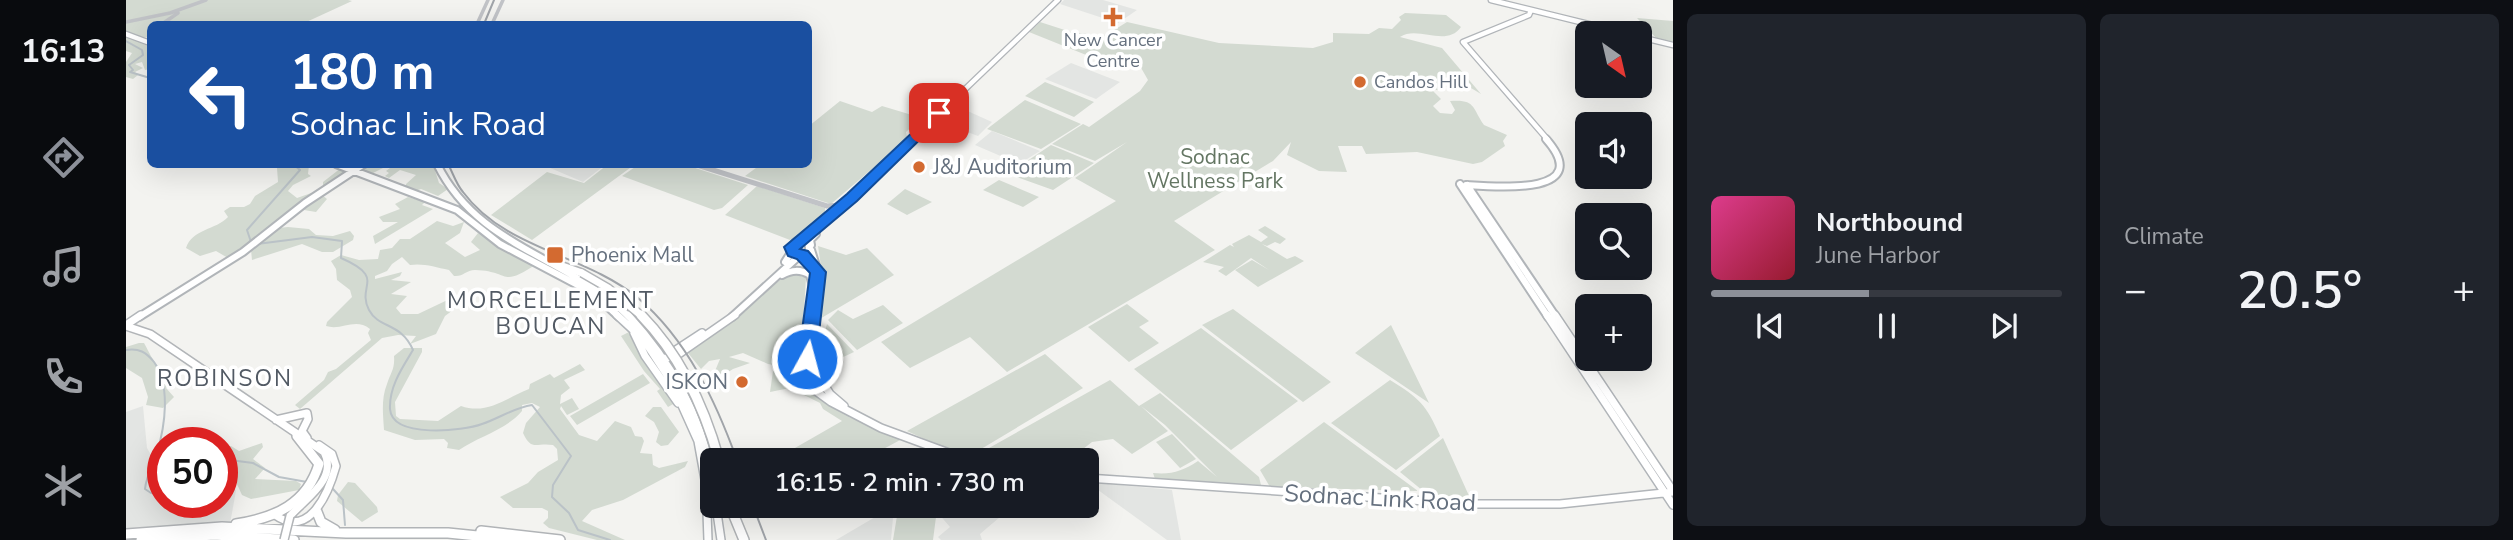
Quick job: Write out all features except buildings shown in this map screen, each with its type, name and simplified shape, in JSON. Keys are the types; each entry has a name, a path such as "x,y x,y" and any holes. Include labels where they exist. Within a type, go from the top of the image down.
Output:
{"highway":[{"path":"551,262 582,273 626,299 653,327 700,401 716,448"},
{"path":"126,534 256,521 275,515 306,493 316,479 319,464 297,436"},
{"path":"317,512 326,527 346,533"},
{"path":"735,518 744,540"},
{"path":"197,527 346,533 495,531 560,540"},
{"path":"425,533 516,540"},
{"path":"141,540 214,535 294,540"}],"main road":[{"path":"804,367 811,335 818,272 811,248 812,238 1058,0"},
{"path":"1491,0 1576,21"},
{"path":"1531,10 1529,15 1463,42 1547,138 1559,157 1554,175 1541,185 1519,188 1464,184 1670,492 1673,505"},
{"path":"126,34 147,42"},
{"path":"1652,40 1673,45"},
{"path":"126,325 255,243 349,172 343,168"},
{"path":"346,168 457,210 500,244 587,289 632,329 674,377 704,436 706,448"},
{"path":"320,192 358,168"},
{"path":"440,168 452,192 471,214 503,237 596,289 649,338 694,429 706,485 708,540"},
{"path":"674,377 674,363 691,343 735,310 790,257 797,243 851,198"},
{"path":"797,243 806,243 811,248"},
{"path":"661,361 738,313 811,248"},
{"path":"792,251 801,255 818,272"},
{"path":"766,287 788,271 798,270 810,275 815,295"},
{"path":"126,325 149,334 274,420 286,423 297,436 324,452 329,466 326,478 290,516 284,540"},
{"path":"632,329 645,356 666,383 694,429"},
{"path":"811,335 817,366 823,372 821,380 830,394 851,411"},
{"path":"649,338 671,346 691,343"},
{"path":"817,366 804,367 797,373 797,378 831,402 932,448"},
{"path":"809,386 821,380"},
{"path":"275,515 281,521 292,523 305,520 317,512 335,472 335,460 326,448 303,437 307,413 300,412 286,423"},
{"name":"Sodnac Link Road","path":"1099,479 1470,504 1560,504 1670,492"},
{"path":"718,518 721,540"}],"street":[{"path":"126,22 162,15 206,0"},
{"path":"478,21 488,0"},
{"path":"493,21 503,0"},
{"path":"166,21 189,6"},
{"path":"707,168 827,206 837,207 851,198"},
{"path":"827,206 829,216"}],"shaded area":[{"name":"New Cancer Centre","path":"1064,0 1103,0 1137,10 1118,23 1060,4"},
{"path":"1071,63 1120,82 1096,99 1045,79"},
{"path":"952,104 992,122 978,136 936,120"},
{"path":"992,131 1040,151 1019,164 975,145"},
{"path":"550,168 601,168 583,182"},
{"path":"143,406 147,448 147,518 231,518 227,540 126,540 126,412"},
{"path":"1099,483 1172,490 1181,540 1167,540 1099,491"},
{"path":"874,518 893,518 891,540 836,540"},
{"path":"942,518 999,518 980,534 982,540 941,540 938,537 950,527"}],"green space":[{"path":"126,0 352,1 309,21 147,21 147,38 126,34"},
{"name":"Sodnac Wellness Park","path":"1405,13 1446,15 1461,27 1448,36 1415,33 1400,37 1442,48 1481,94 1461,82 1460,89 1445,86 1432,90 1441,99 1433,106 1440,113 1452,114 1455,110 1450,101 1469,103 1484,125 1507,135 1503,141 1505,146 1482,162 1473,164 1417,152 1366,154 1362,146 1338,146 1347,172 1319,171 1287,155 1291,142 1273,161 1174,221 1215,250 1007,372 970,337 910,368 881,342 1116,201 1075,178 1127,142 1095,161 1052,144 1083,124 1089,127 1140,91 1148,80 1140,66 1121,69 1029,32 1040,22 1074,33 1106,35 1127,22 1219,43 1313,48 1333,42 1333,33 1369,34 1379,28 1392,29 1401,20 1399,17"},
{"path":"1637,18 1673,21 1673,44 1659,41 1652,34 1652,21 1640,21"},
{"path":"126,36 147,46 147,70 142,62 135,64 143,68 135,72 138,75 133,79 126,77 126,62 132,53 126,51"},
{"path":"1045,82 1094,102 1074,117 1025,96"},
{"path":"1025,100 1081,124 1041,149 987,129"},
{"path":"840,101 872,112 882,106 912,115 934,102 944,106 926,122 919,120 906,132 907,137 900,145 831,204 745,176 756,168 812,168 812,124"},
{"path":"1051,145 1094,163 1053,190 1008,174"},
{"path":"277,168 309,168 308,174 311,176 293,185 288,191 297,198 317,191 327,199 316,212 304,210 310,201 232,257 228,258 216,251 200,256 186,248 193,237 228,217 224,211 230,207 250,204 255,196 278,182"},
{"path":"341,168 383,168 373,173 353,173 323,186 323,182"},
{"path":"390,168 434,168 439,183 448,189 438,196 421,189 415,191 406,187 406,184 416,175 400,170 389,178 385,176 389,173 386,171"},
{"path":"603,168 630,168 532,240 491,215 547,172 584,183"},
{"path":"634,168 695,168 748,185 722,208 714,210 622,176"},
{"path":"999,180 1039,197 1023,207 983,190"},
{"path":"757,186 825,208 825,214 800,236 790,240 725,215"},
{"path":"905,189 932,202 907,215 887,204"},
{"path":"408,197 425,202 422,205 433,209 375,244 373,236 398,222 383,222 379,217 400,209 395,204"},
{"path":"437,221 453,226 464,222 460,233 445,243 465,257 480,250 471,242 478,233 538,263 511,277 475,270 454,276 449,270 410,265 402,257 387,271 375,276 375,279 402,272 391,280 411,282 391,294 407,296 396,308 401,314 418,314 458,295 464,294 465,301 445,316 436,334 410,344 416,336 382,338 300,409 295,405 324,380 328,372 336,369 371,340 368,333 370,329 359,324 326,326 352,297 350,290 337,280 336,269 331,261 341,255 359,260 378,259 380,250 392,248 400,239 410,239"},
{"path":"1265,226 1286,239 1280,244 1262,244 1287,259 1295,256 1304,261 1258,287 1235,270 1252,260 1269,270 1251,258 1226,276 1218,271 1224,267 1203,262 1230,245 1234,247 1232,244 1249,235 1261,242 1268,237 1258,230"},
{"path":"278,228 309,229 316,235 333,236 350,231 354,236 353,240 333,252 322,252 302,244 252,260 251,250"},
{"path":"818,246 846,255 867,248 894,275 818,320 822,273"},
{"path":"796,274 806,278 801,357 790,368 768,364 743,353 729,357 750,363 733,369 716,380 715,371 720,359 709,361 701,369 688,353 785,276"},
{"path":"1127,304 1149,321 1139,327 1159,343 1129,362 1088,327"},
{"path":"883,305 903,323 857,350 828,320 838,310 853,319"},
{"path":"1233,309 1331,382 1303,402 1202,325"},
{"path":"827,324 854,352 826,365 820,363 818,354"},
{"path":"1391,325 1429,403 1355,353"},
{"path":"1201,328 1298,401 1231,450 1134,369"},
{"path":"629,332 675,403 668,407 657,391 660,389 644,371 621,336"},
{"path":"144,343 161,368 181,372 182,375 166,388 174,397 163,408 146,405 148,397 142,378 126,368 126,347"},
{"path":"404,348 422,348 422,352 395,402 396,416 400,419 438,421 461,406 488,407 529,389 530,384 550,374 554,378 580,364 585,370 564,380 570,388 561,395 560,404 572,398 579,409 567,415 561,406 560,409 579,435 597,441 615,421 631,427 635,436 642,437 644,441 640,453 652,454 653,465 659,468 688,461 685,467 623,500 592,510 582,521 625,540 597,540 549,528 543,523 548,518 548,511 542,508 513,508 500,497 528,483 538,472 558,460 557,449 553,445 532,444 523,433 526,423 540,407 532,403 522,405 522,411 516,418 459,450 447,448 448,443 444,439 415,440 384,430 385,390 394,356"},
{"path":"1045,354 1083,388 983,448 944,448 907,431"},
{"path":"773,371 851,414 849,417 902,439 885,448 795,448 842,421 823,409 820,403 790,388 770,392"},
{"path":"643,374 650,383 577,425 570,416"},
{"path":"1110,380 1139,406 1160,393 1259,477 1261,485 1155,479 1153,473 1177,472 1198,461 1217,477 1165,425 1141,406 1168,431 1132,454 1113,439 1092,442 1084,448 989,448"},
{"path":"1390,380 1421,403 1440,436 1396,470 1331,423"},
{"path":"653,407 661,407 679,432 668,445 661,446 656,442 659,432 654,422 645,416"},
{"path":"1324,422 1418,491 1270,487 1260,470"},
{"path":"1172,434 1196,459 1180,468 1156,442"},
{"path":"1443,438 1470,498 1428,495 1400,472"},
{"path":"262,443 263,447 253,459 265,468 255,479 296,481 301,484 299,490 251,499 242,495 238,486 239,451"},
{"path":"348,482 355,483 377,507 378,512 362,522 337,501 338,495"},
{"path":"897,518 936,518 933,540 893,540"}],"waterway":[{"path":"126,41 142,50 143,55 129,65 133,70 130,72 147,77"},
{"path":"251,242 247,230 300,170 298,168"},
{"path":"257,244 312,237 342,241 341,258 355,265 367,277 366,301 369,310 378,320 402,335 413,350 392,393 390,409 394,419 415,429 460,429 473,427 532,405 571,456 553,485 552,497 569,513 578,530 610,540"},
{"path":"126,350 142,352 154,362 159,372 165,394 162,427"},
{"path":"238,461 253,463 279,477 307,482"},
{"path":"147,480 147,490"},
{"path":"333,489 343,500 345,525"}],"tram line":[{"path":"485,21 494,0"},
{"path":"450,168 463,192 501,227 617,283 655,314 671,332 698,373 732,448"},
{"path":"758,518 766,540"}],"place":[{"name":"New Cancer Centre","path":"1113,17"},
{"name":"Candos Hill","path":"1360,82"},
{"name":"J&J Auditorium","path":"919,167"},
{"name":"Phoenix Mall","path":"555,255"},
{"name":"ISKON","path":"742,382"}],"district":[{"name":"MORCELLEMENT BOUCAN","path":"551,313"},
{"name":"ROBINSON","path":"225,378"}],"route":[{"path":"807,359 818,272 803,255 793,253 792,247 852,198 939,113"}]}
